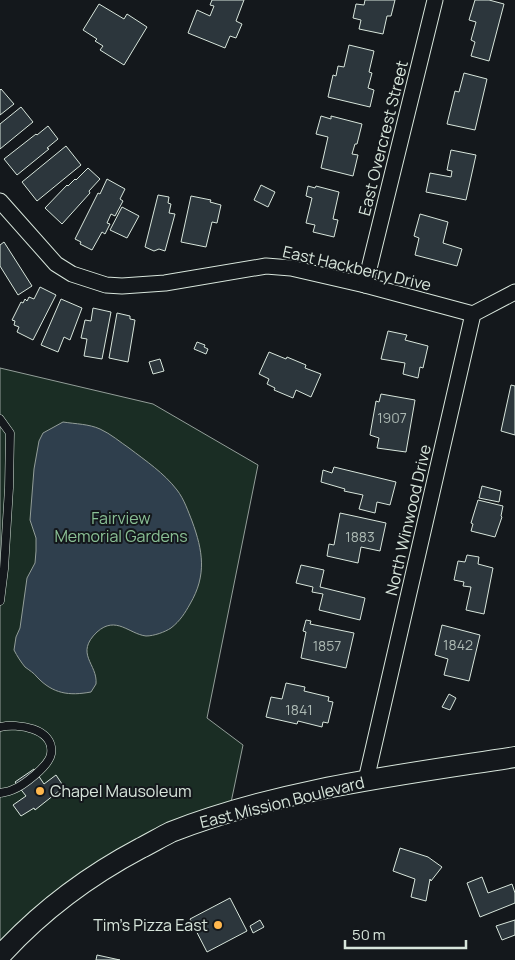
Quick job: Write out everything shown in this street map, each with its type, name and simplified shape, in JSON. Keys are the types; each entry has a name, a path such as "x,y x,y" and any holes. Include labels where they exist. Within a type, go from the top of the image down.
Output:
{"main road":[{"name":"East Mission Boulevard","path":"0,956 15,939 50,908 85,882 121,858 170,833 229,812 298,794 366,780 515,757"}],"street":[{"name":"East Overcrest Street","path":"365,285 435,0"},
{"name":"East Hackberry Drive","path":"1,203 56,264 72,274 106,285 122,286 165,282 266,266 292,268 365,285 473,314"},
{"path":"473,314 515,292"},
{"name":"North Winwood Drive","path":"366,780 473,314"}],"lane":[{"path":"0,419 10,433 8,506 0,602"},
{"path":"0,727 11,724 28,727 42,733 49,742 51,752 42,769 12,790 0,793"}],"green space":[{"name":"Fairview Memorial Gardens","path":"0,368 153,404 258,465 207,718 243,745 229,812 121,858 0,956"}],"water":[{"path":"63,422 96,427 104,431 142,458 172,484 184,501 196,532 202,563 199,583 190,604 177,623 171,628 159,634 146,636 116,625 104,627 97,632 87,647 87,653 96,677 96,684 91,692 76,694 55,690 43,683 25,667 14,650 20,628 27,578 35,563 36,538 30,520 34,469 39,441 43,433"}],"building":[{"path":"212,0 244,0 236,21 242,24 236,38 230,36 225,48 188,33 197,10 210,16 214,6 210,5"},
{"path":"365,0 395,0 391,16 387,16 383,34 359,29 361,20 353,18 356,4 364,5"},
{"path":"475,0 489,0 504,4 489,61 471,56 475,42 471,40 476,22 469,20"},
{"path":"99,4 124,19 127,14 147,27 124,65 100,50 103,46 95,41 97,39 83,30"},
{"path":"349,45 374,51 369,72 372,73 368,88 374,90 370,107 328,97 333,75 336,76 338,66 344,67"},
{"path":"464,73 487,79 475,130 447,124 455,91 459,92"},
{"path":"0,90 14,104 0,115"},
{"path":"21,107 33,122 0,149 0,124"},
{"path":"321,116 331,119 331,116 362,124 357,144 355,144 352,154 358,155 353,176 321,168 328,137 316,134"},
{"path":"48,126 58,139 47,148 49,149 17,175 4,159"},
{"path":"66,146 81,165 37,201 22,182"},
{"path":"451,150 476,155 466,200 426,192 430,173 451,177 452,171 447,170"},
{"path":"88,168 100,179 62,224 45,208 67,185 76,180"},
{"path":"107,179 125,189 120,199 123,201 115,216 111,214 107,223 110,224 105,234 102,232 92,250 75,239"},
{"path":"261,185 275,192 268,207 254,200"},
{"path":"308,186 315,188 316,186 339,192 333,219 338,220 334,237 313,232 315,225 306,223 312,198 306,196"},
{"path":"158,195 169,197 168,203 171,204 169,213 175,214 165,251 159,249 154,251 145,247"},
{"path":"191,196 211,200 210,202 221,205 217,223 212,222 206,247 181,242"},
{"path":"122,207 139,216 127,238 110,230"},
{"path":"420,214 448,222 443,243 462,249 457,266 415,255 419,238 414,236"},
{"path":"4,242 32,286 18,295 0,266 0,245"},
{"path":"40,287 56,295 33,340 17,332 19,327 14,325 15,321 12,320 21,302 23,303 25,299 27,301 29,297 34,299"},
{"path":"61,299 82,308 70,340 64,337 58,352 41,345"},
{"path":"93,308 111,312 102,359 84,356 87,339 81,338 85,320 91,321"},
{"path":"117,313 130,316 130,319 135,320 128,362 109,358"},
{"path":"388,331 407,335 405,340 428,346 423,368 420,367 418,378 403,374 405,363 381,359"},
{"path":"197,342 205,345 204,347 208,349 206,354 194,349"},
{"path":"269,352 306,365 305,368 321,374 311,397 296,390 293,398 274,390 275,388 267,384 269,379 259,374"},
{"path":"160,359 164,371 153,374 149,362"},
{"path":"511,385 515,386 515,435 501,431"},
{"path":"381,394 415,400 406,452 377,448 379,438 370,435 376,401 379,402"},
{"path":"334,467 396,482 390,505 377,502 375,513 359,509 363,495 344,491 345,489 321,482 323,470 332,473"},
{"path":"482,486 501,491 499,502 479,498"},
{"path":"478,500 503,506 502,517 495,537 471,531 473,524 471,523"},
{"path":"340,513 386,523 380,551 361,547 358,563 327,556 329,544 334,545"},
{"path":"467,555 479,557 478,564 493,568 484,614 466,610 471,587 463,586 464,582 454,580 458,561 465,562"},
{"path":"301,565 324,570 320,587 365,598 360,620 319,610 323,594 312,592 313,587 296,583"},
{"path":"306,620 311,621 310,624 354,633 346,668 301,658 306,632 303,631"},
{"path":"442,625 480,635 469,681 444,675 448,659 435,655"},
{"path":"286,683 305,687 304,691 329,697 328,701 333,702 328,723 323,722 322,727 298,721 297,724 266,717 271,697 282,699"},
{"path":"449,694 456,698 450,710 442,707"},
{"name":"Chapel Mausoleum","path":"34,769 44,784 56,775 64,787 35,810 34,808 21,816 13,805 26,796 15,782"},
{"path":"400,848 428,857 442,867 431,881 430,879 426,901 411,897 415,879 393,871"},
{"path":"482,877 488,893 512,884 515,893 515,903 480,917 467,883"},
{"name":"Tim’s Pizza East","path":"230,898 247,931 207,952 190,919"},
{"path":"260,920 264,927 253,933 250,926"},
{"path":"515,920 515,935 502,940 496,926"},
{"path":"97,955 120,960 96,960"}],"place":[{"name":"Chapel Mausoleum","path":"40,791"},
{"name":"Tim’s Pizza East","path":"218,925"}]}
